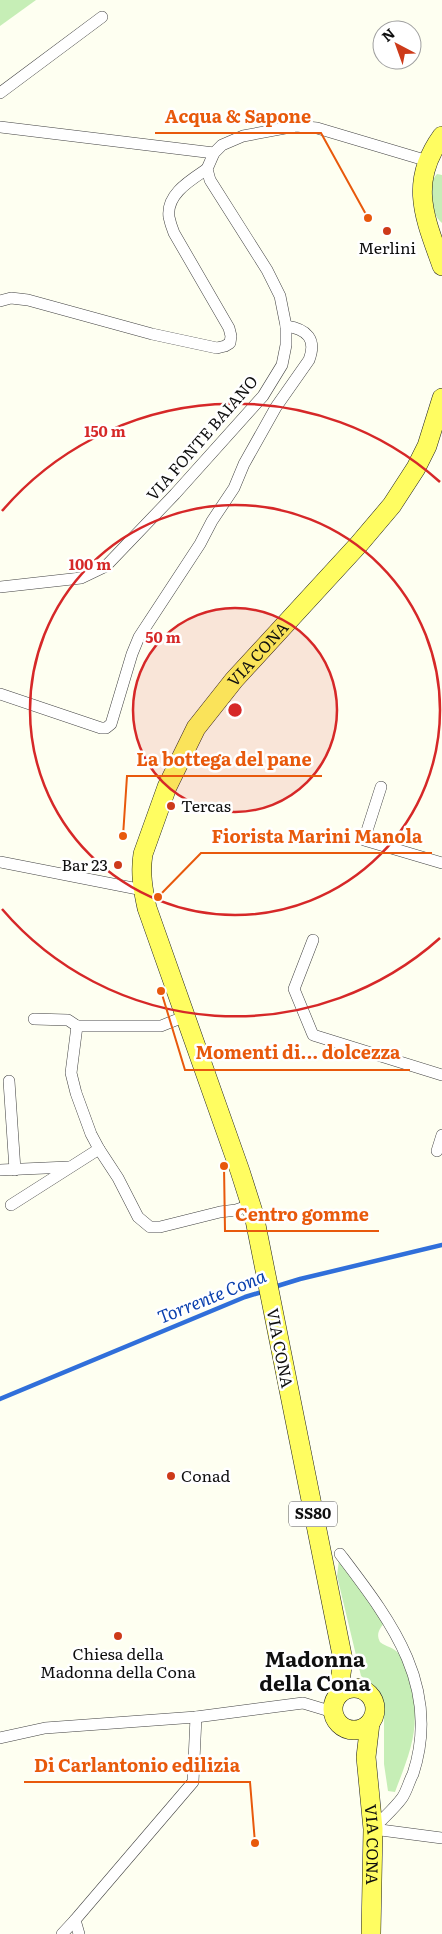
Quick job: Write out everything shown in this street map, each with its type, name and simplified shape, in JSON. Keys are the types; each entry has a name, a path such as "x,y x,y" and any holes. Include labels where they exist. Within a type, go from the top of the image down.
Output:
{"main road":[{"path":"442,136 435,164 422,192 423,209 436,232 442,266"},
{"name":"VIA CONA","path":"360,1689 343,1660 252,1210 147,908 143,890 142,864 167,787 196,728 228,687 359,544 392,505 416,468 426,446 442,398"},
{"name":"VIA CONA","path":"335,1704 343,1660"},
{"path":"335,1704 350,1688 360,1689"},
{"name":"SS80","path":"360,1689 366,1692 374,1703 374,1717 370,1723"},
{"name":"SS80","path":"335,1704 340,1725 349,1730"},
{"path":"349,1730 358,1730 370,1723"},
{"name":"VIA CONA","path":"370,1723 366,1757 373,1829 371,1934"},
{"name":"VIA CONA","path":"349,1730 366,1757"}],"street":[{"path":"0,93 102,17"},
{"path":"0,301 11,298 28,300 152,334 217,348 225,346 230,343 229,328 178,241 169,217 169,206 175,196 186,183 206,169 214,153 222,145 243,136 296,126 317,128 435,164"},
{"path":"0,127 214,153"},
{"name":"VIA FONTE BAIANO","path":"0,588 81,578 106,566 176,494 264,396 282,365 286,345 286,326 280,296 272,278 224,204 206,169"},
{"path":"0,694 101,728 106,728 111,724 132,654 140,637 200,544 212,520 234,488 244,464 273,413 309,360 313,344 309,336 297,328 286,326"},
{"path":"381,787 364,840 442,863"},
{"path":"0,862 143,890"},
{"path":"312,940 294,989 312,1035 442,1075"},
{"path":"34,1019 68,1020 77,1026 161,1026 186,1016"},
{"path":"77,1026 71,1073 72,1080 91,1134 118,1178 138,1217 150,1227 160,1227 220,1212 252,1210"},
{"path":"9,1081 15,1170"},
{"path":"437,1151 442,1135"},
{"path":"11,1205 99,1149"},
{"path":"0,1170 69,1167"},
{"path":"340,1554 396,1631 414,1663 421,1687 425,1712 424,1736 420,1756 402,1798 373,1829"},
{"path":"0,1738 45,1728 196,1717 303,1704 335,1704"},
{"path":"62,1934 193,1782 196,1717"},
{"path":"373,1829 442,1838"},
{"path":"75,1920 79,1934"}],"green space":[{"path":"0,0 36,0 0,26"},
{"path":"437,174 442,175 442,223 435,213 431,199 431,185"},
{"path":"339,1560 384,1623 379,1632 380,1642 399,1654 405,1664 408,1675 415,1713 413,1739 395,1792 388,1791 384,1764 384,1702 378,1689 361,1676 337,1576"}],"waterway":[{"name":"Torrente Cona","path":"274,1287 442,1245"},
{"name":"Torrente Cona","path":"0,1399 245,1297 265,1291"}],"place":[{"name":"Acqua & Sapone","path":"368,218"},
{"name":"Merlini","path":"387,231"},
{"name":"Tercas","path":"171,806"},
{"name":"La bottega del pane","path":"123,836"},
{"name":"Bar 23","path":"118,865"},
{"name":"Fiorista Marini Manola","path":"158,897"},
{"name":"Momenti di... dolcezza","path":"161,991"},
{"name":"Centro gomme","path":"224,1166"},
{"name":"Conad","path":"171,1476"},
{"name":"Chiesa della Madonna della Cona","path":"118,1636"},
{"name":"Di Carlantonio edilizia","path":"255,1843"}],"district":[{"name":"Madonna della Cona","path":"315,1672"}]}
